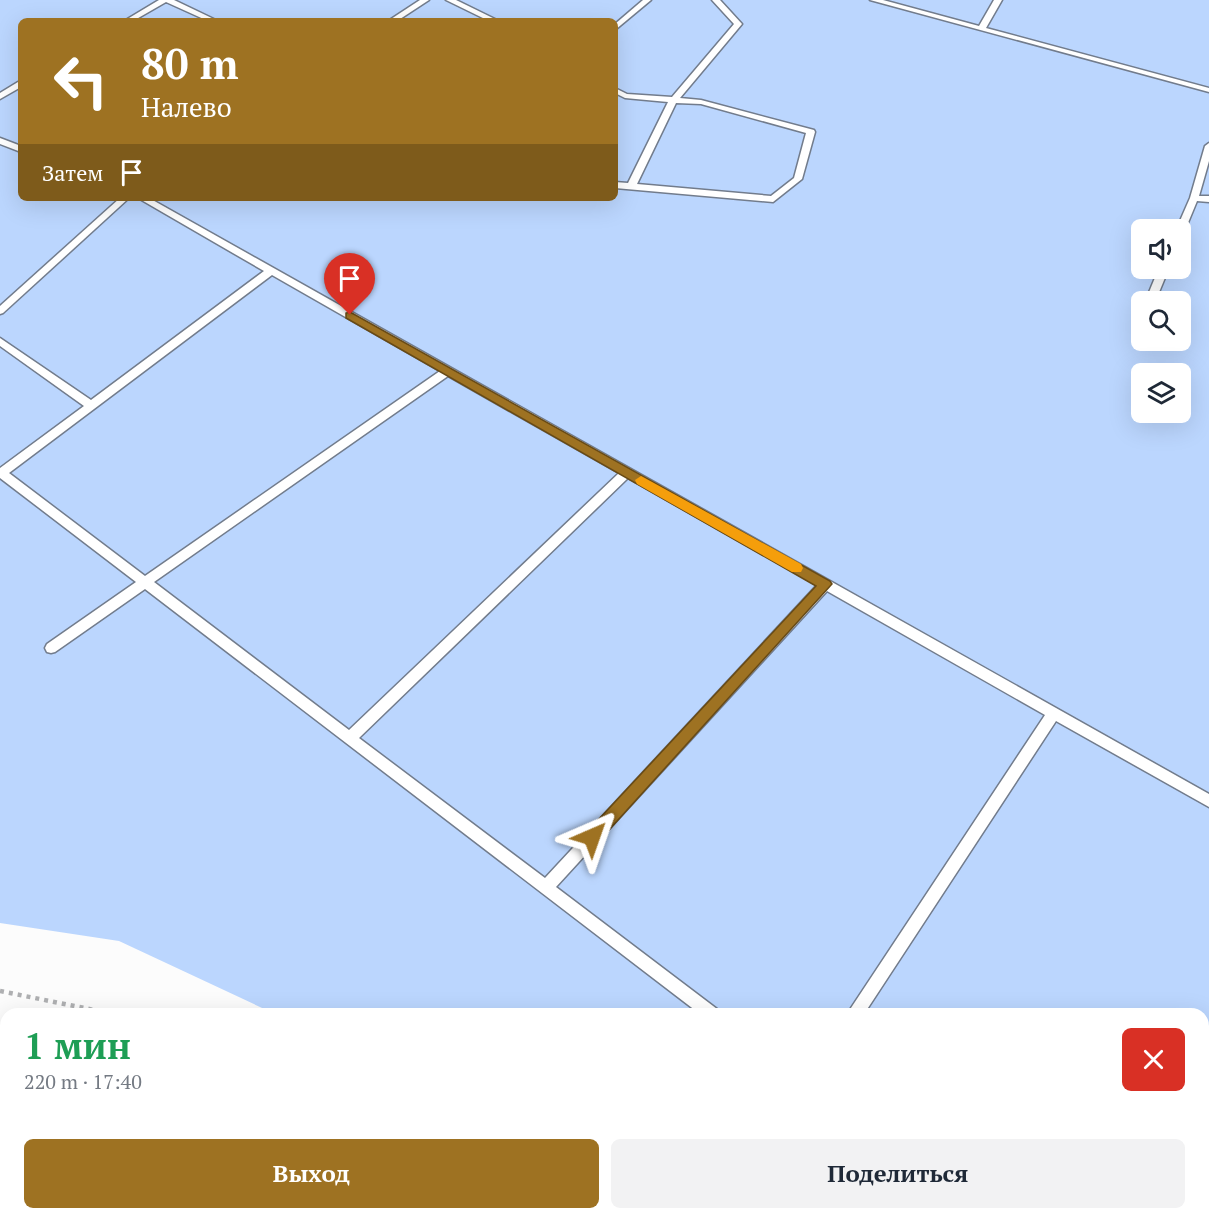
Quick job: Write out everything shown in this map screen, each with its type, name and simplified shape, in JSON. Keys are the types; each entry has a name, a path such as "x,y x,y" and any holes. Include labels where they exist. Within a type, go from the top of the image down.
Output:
{"lane":[{"path":"133,18 166,0 207,18"},
{"path":"397,18 425,0"},
{"path":"450,0 489,18"},
{"path":"618,25 647,0"},
{"path":"632,184 673,101 738,24 716,0"},
{"path":"874,0 1209,90"},
{"path":"981,29 998,0"},
{"path":"0,97 18,86"},
{"path":"618,92 625,96 700,102 812,132 798,179 773,199 618,184"},
{"path":"0,141 18,148"},
{"path":"1185,219 1194,198 1209,146"},
{"path":"1194,198 1209,199"},
{"path":"0,311 122,201"},
{"path":"147,201 1209,801"},
{"path":"271,271 1,473 146,581 704,1008"},
{"path":"0,341 90,405"},
{"path":"51,648 447,371"},
{"path":"350,738 627,472"},
{"path":"546,887 826,584"},
{"path":"859,1008 1054,713"}],"path":[{"path":"0,991 84,1008"}],"shaded area":[{"path":"0,0 1209,0 1209,1008 262,1008 119,941 0,923"}],"slow traffic":[{"path":"641,480 797,568"}],"route":[{"path":"350,315 826,584 592,837"}]}
